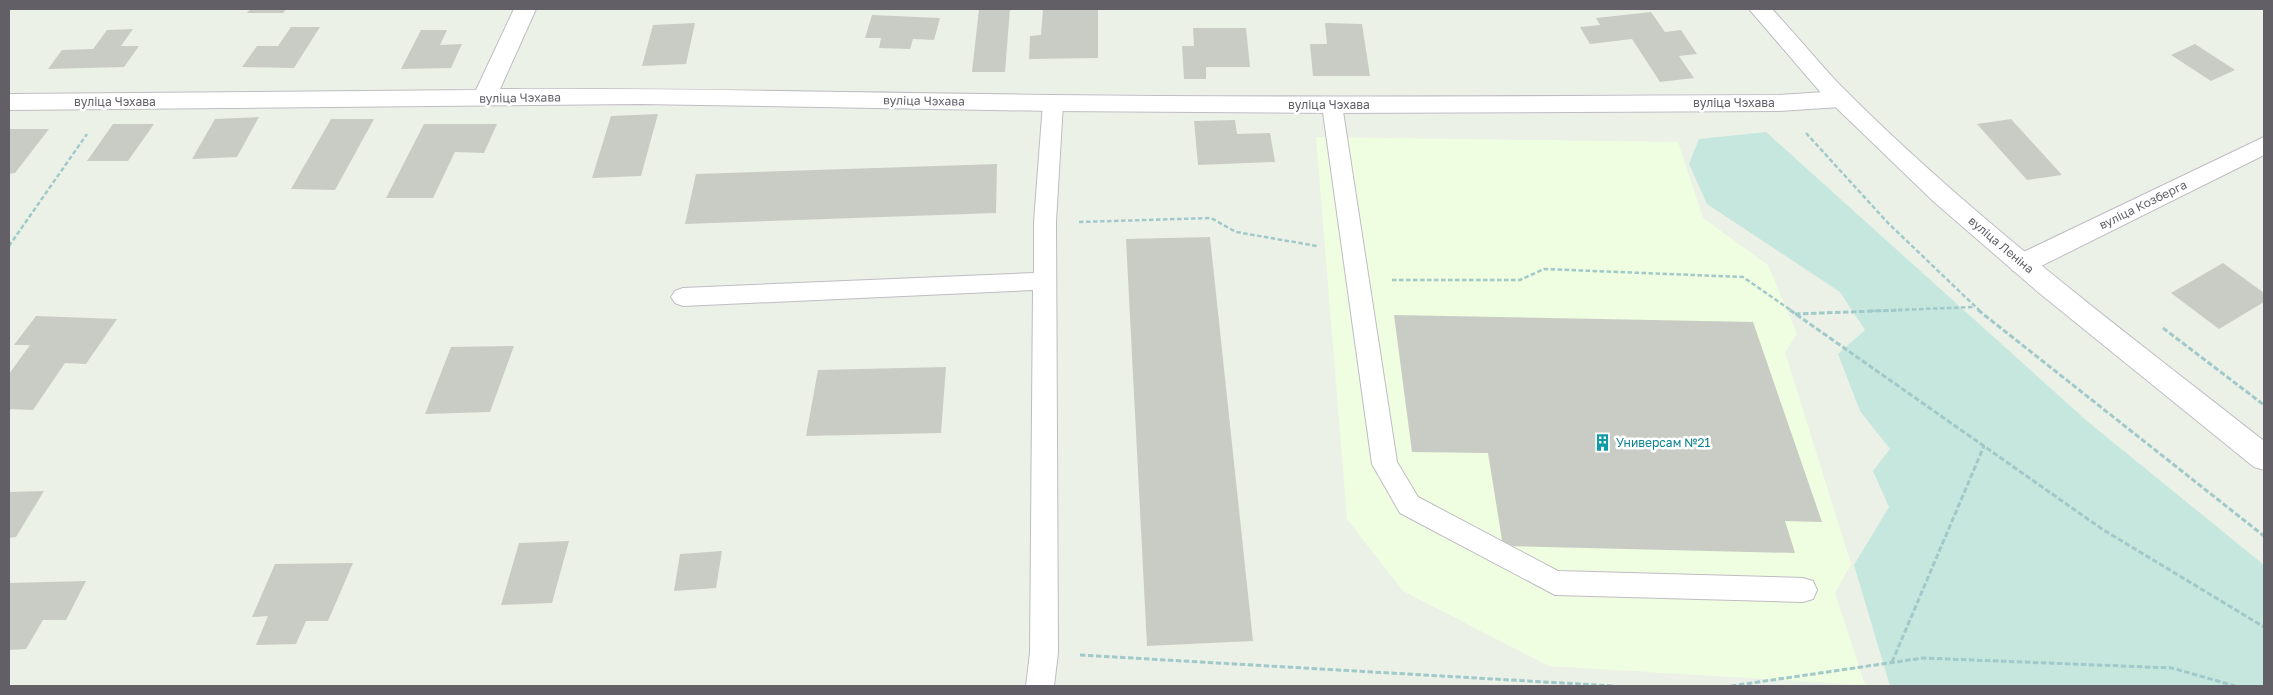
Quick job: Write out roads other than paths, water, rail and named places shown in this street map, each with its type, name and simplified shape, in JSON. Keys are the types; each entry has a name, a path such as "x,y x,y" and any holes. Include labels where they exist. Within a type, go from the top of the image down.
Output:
{"street":[{"path":"484,98 525,9"},
{"name":"вуліца Леніна","path":"1760,9 1840,99 1949,201 2022,264 2264,458"},
{"name":"вуліца Чэхава","path":"9,102 639,96 1053,103 1332,105 1779,103 1840,99"},
{"name":"вуліца Козберга","path":"2022,264 2264,145"}],"lane":[{"path":"1040,686 1044,653 1045,222 1053,103"},
{"path":"1332,105 1385,464 1409,505 1555,583 1803,590"},
{"path":"683,297 1044,281"}],"place":[{"name":"Универсам №21","path":"1602,443"}]}
